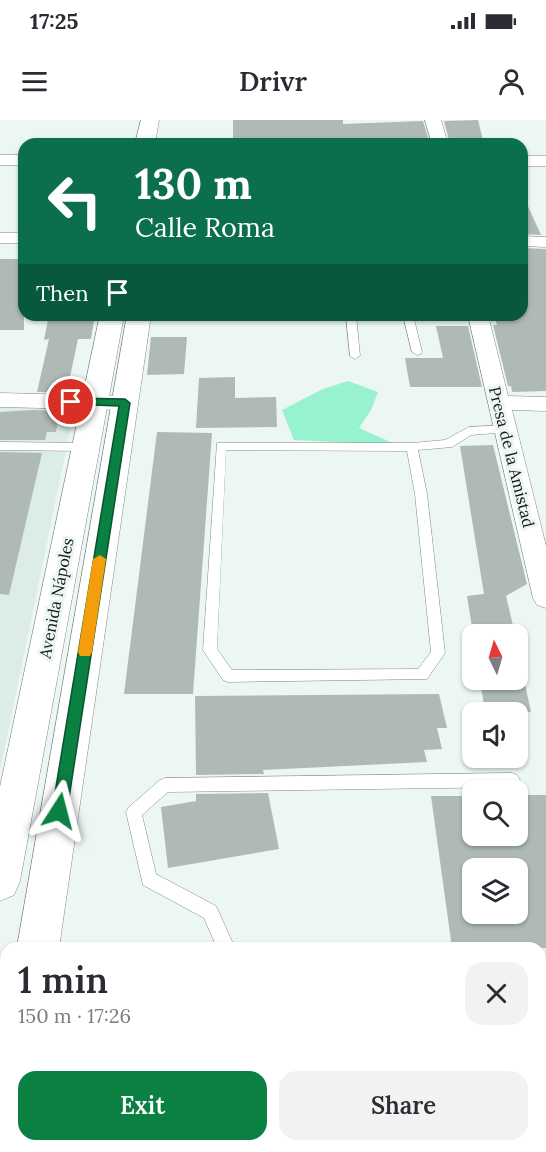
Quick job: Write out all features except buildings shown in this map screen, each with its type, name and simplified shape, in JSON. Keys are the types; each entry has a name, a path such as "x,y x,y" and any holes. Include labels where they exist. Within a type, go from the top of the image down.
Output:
{"main road":[{"path":"146,138 150,120"},
{"name":"Avenida Nápoles","path":"39,942 99,560 110,402 112,321"},
{"name":"Avenida Nápoles","path":"0,881 86,447 110,402 137,321"},
{"path":"63,559 99,560"}],"street":[{"path":"433,120 438,138"},
{"path":"0,160 18,160"},
{"path":"528,161 546,161"},
{"path":"0,238 18,238"},
{"path":"528,242 546,242"},
{"path":"0,252 18,252"},
{"path":"528,256 546,256"},
{"name":"Presa de la Amistad","path":"479,321 546,598"},
{"path":"0,400 110,402"},
{"path":"499,403 546,404"}],"lane":[{"path":"352,321 355,356"},
{"path":"409,321 417,352"},
{"path":"412,447 421,494 438,653 422,675 228,676 210,650 221,446 412,447 448,444 469,431 505,429"},
{"path":"0,446 86,447"},
{"path":"223,942 210,912 148,879 134,812 165,785 462,781"}],"shaded area":[{"path":"0,406 75,406 0,771"}],"green space":[{"path":"348,381 378,392 371,410 359,428 397,445 294,440 282,410 323,389"}],"slow traffic":[{"path":"85,652 100,559"}],"route":[{"path":"59,811 125,403 71,402"}]}
